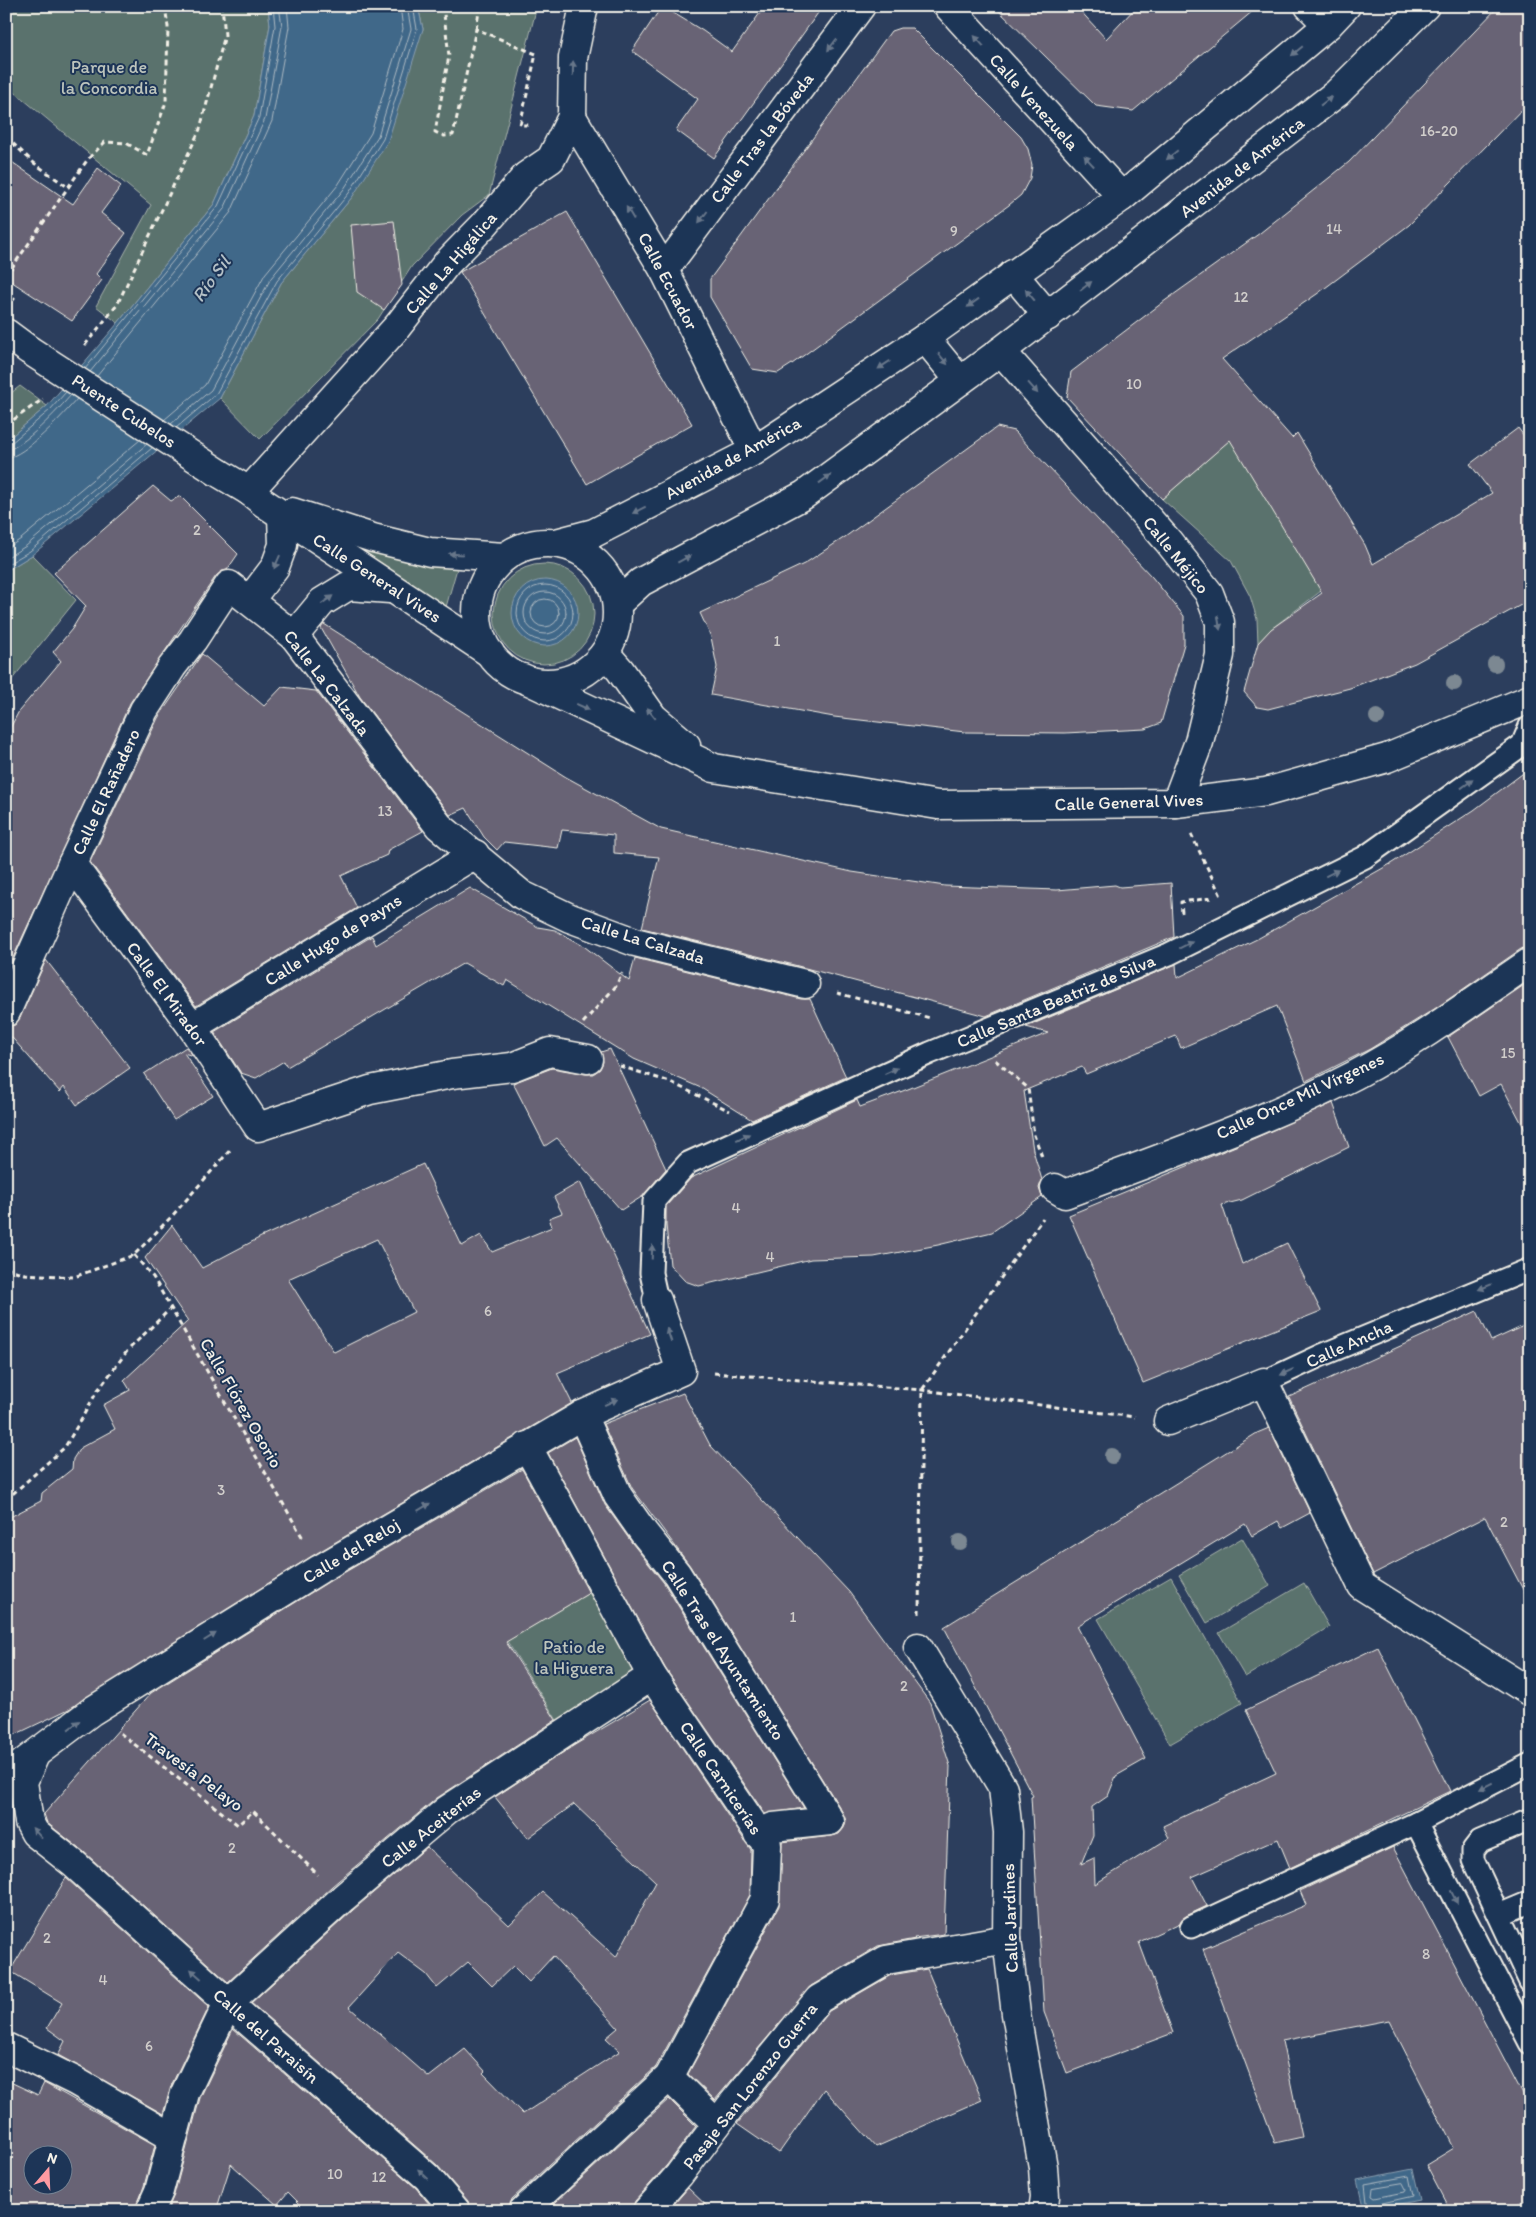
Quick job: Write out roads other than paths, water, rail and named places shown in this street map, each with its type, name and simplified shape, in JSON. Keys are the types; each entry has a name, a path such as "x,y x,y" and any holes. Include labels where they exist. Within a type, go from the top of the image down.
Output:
{"street":[{"name":"Calle La Higálica","path":"265,503 447,263 484,226 526,176 551,159 572,117 573,58 584,6"},
{"name":"Calle Tras la Bóveda","path":"664,270 861,6"},
{"name":"Calle Venezuela","path":"948,6 1122,197"},
{"name":"Avenida de América","path":"617,604 641,582 804,495 1001,351 1337,93 1425,6"},
{"name":"Avenida de América","path":"556,543 594,533 754,451 925,338 1122,197 1328,13"},
{"name":"Calle Ecuador","path":"572,117 664,270 754,451"},
{"path":"1013,274 1048,316"},
{"name":"Puente Cubelos","path":"6,333 219,473"},
{"path":"925,338 960,381"},
{"name":"Calle Méjico","path":"1001,351 1168,541 1209,593 1220,622 1220,655 1200,742 1176,803"},
{"name":"Calle General Vives","path":"219,473 390,589 490,653"},
{"name":"Calle General Vives","path":"265,503 373,538 430,552 504,557"},
{"name":"Calle El Rañadero","path":"6,1012 144,710 172,667 193,640 239,593 276,567 283,545 265,503"},
{"path":"556,543 582,552 601,568 613,587 617,604 615,631 605,653 582,674 549,683 523,678 506,669 490,653 478,628 477,608 482,586 490,571 504,557 531,544 556,543"},
{"path":"294,636 322,602 348,586 390,589"},
{"name":"Calle La Calzada","path":"239,593 294,636 439,826 522,895 570,918 635,942 805,984"},
{"path":"605,653 620,670 653,717 714,768"},
{"name":"Calle General Vives","path":"523,678 714,768 938,806 1176,803 1266,792 1386,758 1530,699"},
{"name":"Calle Hugo de Payns","path":"192,1027 475,854"},
{"name":"Calle El Mirador","path":"72,864 192,1027 258,1127 370,1090 452,1074 512,1068 550,1052 588,1059"},
{"name":"Calle Once Mil Vírgenes","path":"1055,1188 1066,1194 1248,1124 1355,1075 1430,1031 1530,962"},
{"name":"Calle del Reloj","path":"6,1776 92,1711 320,1569 582,1415 681,1371 657,1300"},
{"path":"1264,1382 1362,1586 1530,1692"},
{"name":"Calle Ancha","path":"1168,1421 1264,1382"},
{"name":"Calle Tras el Ayuntamiento","path":"582,1415 618,1496 644,1533 677,1574 830,1821 773,1827 758,1834"},
{"name":"Calle Carnicerías","path":"523,2211 669,2076 765,1899 767,1845 652,1676 527,1446"},
{"name":"Calle Jardines","path":"918,1647 1003,1788 1008,1832 1007,1939 1016,2014 1043,2167 1038,2206"},
{"name":"Calle Aceiterías","path":"228,2003 343,1898 447,1810 652,1676"},
{"name":"Calle del Paraisín","path":"35,1755 24,1782 29,1822 35,1833 74,1864 228,2003 427,2177 456,2211"},
{"name":"Pasaje San Lorenzo Guerra","path":"647,2211 679,2176 717,2124 819,1999 886,1960 1007,1939"},
{"path":"150,2211 159,2191 185,2093 228,2003"},
{"path":"6,2047 76,2082 172,2137"},
{"path":"669,2076 717,2124"}],"lane":[{"name":"Calle Santa Beatriz de Silva","path":"657,1300 651,1273 654,1201 688,1163 974,1035 1184,947 1365,857 1522,745 1530,726"},
{"name":"Calle Ancha","path":"1264,1382 1340,1348 1530,1269"},
{"path":"1191,1927 1416,1823 1530,1764"},
{"path":"1530,1820 1480,1841 1473,1850 1473,1860 1530,1982"},
{"path":"1416,1823 1530,2043"},
{"path":"1499,1916 1530,1902"}],"water":[{"name":"Río Sil","path":"268,6 418,6 423,29 388,141 353,196 281,283 220,398 32,555 6,571 6,441 47,406 118,323 214,204 254,116 270,25"},
{"path":"545,580 557,583 568,590 575,601 578,613 575,625 568,636 557,643 545,646 533,643 522,636 515,625 512,613 515,601 522,590 533,583"},
{"path":"1413,2169 1420,2200 1364,2211 1357,2180"}],"park label":[{"name":"Parque de la Concordia","path":"109,77"},
{"name":"Patio de la Higuera","path":"574,1657"}]}
